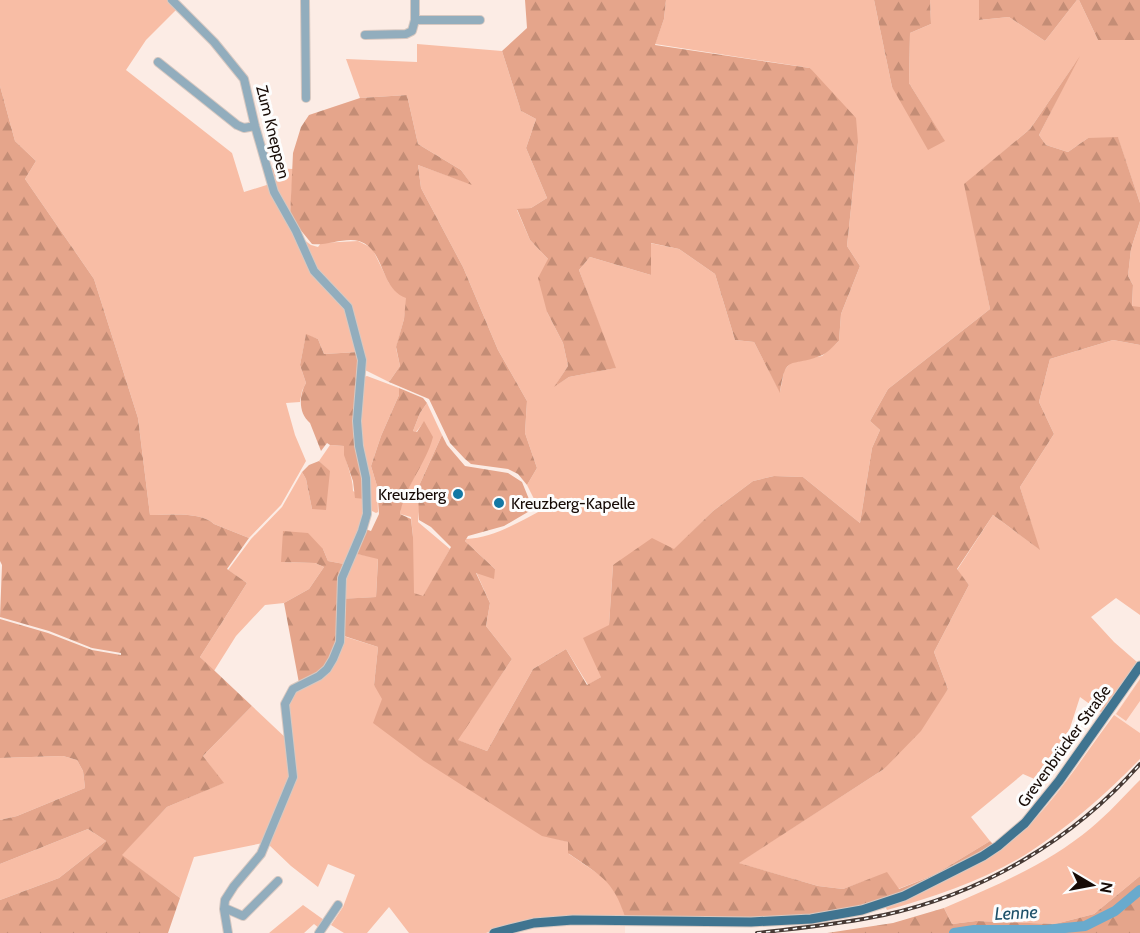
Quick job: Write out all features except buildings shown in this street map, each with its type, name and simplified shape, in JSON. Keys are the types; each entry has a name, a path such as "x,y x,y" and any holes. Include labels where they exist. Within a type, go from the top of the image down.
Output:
{"main road":[{"name":"Grevenbrücker Straße","path":"494,933 534,923 573,920 794,921 829,917 879,905 914,892 967,865 998,846 1019,829 1048,797 1140,666"}],"street":[{"name":"Zum Kneppen","path":"172,0 214,42 244,79 274,192 296,231 314,271 342,300 350,313 362,366 357,421 359,446 366,478 367,502 362,531 342,578 341,637 338,650 323,673 293,689 286,699 293,777 264,850 228,894 224,909"},
{"path":"304,0 306,98"},
{"path":"364,35 406,34 411,31 415,20 415,0"},
{"path":"415,20 480,20"},
{"path":"158,62 237,125 244,128 255,126"},
{"path":"228,933 224,909 243,916 278,881"},
{"path":"319,933 338,905"}],"shaded area":[{"path":"0,0 169,0 176,10 146,40 126,70 232,153 244,192 273,183 270,168 293,169 290,217 301,247 344,306 358,352 324,354 318,339 306,335 300,365 306,383 300,402 286,403 295,435 306,461 281,505 249,538 193,515 150,515 138,418 94,279 25,179 36,161 15,141 0,86"},
{"path":"666,0 874,0 892,87 944,140 909,83 910,33 931,24 930,0 979,0 979,20 1009,17 1045,41 1079,0 1098,40 1140,40 1140,203 1118,138 1088,138 1068,152 1046,145 1039,135 1076,62 1030,129 965,184 990,309 888,389 870,421 880,430 872,448 860,523 803,477 774,476 753,481 713,511 674,550 613,565 609,625 601,677 588,685 566,649 533,669 487,751 457,740 512,659 486,626 490,603 476,572 495,569 465,541 495,533 540,511 527,485 537,468 525,433 527,401 498,350 463,267 421,188 418,165 471,184 461,170 418,144 407,95 360,98 346,59 417,62 417,44 502,51 521,111 536,119 526,148 547,198 531,208 517,210 530,240 548,259 547,312 563,343 568,366 555,386 569,377 615,368 579,270 590,257 651,275 650,243 679,249 715,274 735,340 754,342 780,392 784,371 791,362 822,356 839,341 841,314 860,266 847,246 858,142 810,68 655,44 664,19"},
{"path":"1140,221 1140,307 1132,307 1133,285 1128,276 1131,249"},
{"path":"303,239 318,247 321,243 358,241 372,248 389,283 407,297 396,348 400,366 389,382 365,370 350,307 321,277"},
{"path":"1113,340 1140,345 1140,615 1116,598 1091,617 1137,662 1102,713 1080,697 1069,731 1039,781 1023,774 971,817 990,841 934,875 898,889 887,873 843,889 818,886 738,863 884,769 948,689 934,652 969,585 957,570 993,515 1039,549 1020,487 1054,434 1039,402 1050,359"},
{"path":"367,376 399,388 399,395 371,466 377,486 378,512 376,513 370,510 359,429 364,377"},
{"path":"427,403 442,435 418,488 420,501 418,522 450,549 423,597 413,593 411,517 400,514 402,502 414,477 424,422 416,432 413,431"},
{"path":"330,445 344,446 353,491 365,499 361,525 344,564 328,561 323,549 281,562 315,563 324,567 309,589 284,603 265,605 236,636 214,671 200,657 247,583 228,570 251,539 282,507 302,472 306,479 312,509 329,471 319,461"},
{"path":"353,553 378,558 376,597 341,599 342,578"},
{"path":"343,636 378,647 374,685 542,835 569,842 569,854 610,882 621,903 625,917 570,916 525,920 486,933 409,933 389,907 367,933 344,933 331,925 343,907 355,875 328,864 318,887 268,844 294,781 288,716 289,697"},
{"path":"1140,677 1140,733 1114,715"},
{"path":"1140,679 1140,701 1126,721 1116,714"},
{"path":"252,706 288,740 291,775 263,843 194,857 180,898 121,855 167,807 223,783 203,756"},
{"path":"1114,715 1140,733 1140,759 1088,808 1046,841 1015,861 943,893 887,910 885,906 978,863 1026,828 1072,773"},
{"path":"63,756 77,760 83,771 85,788 17,816 0,820 0,758"},
{"path":"1140,780 1140,876 1094,914 1055,924 976,921 952,924 944,908 1057,853 1097,823"},
{"path":"88,829 106,841 59,878 0,900 0,864"},
{"path":"303,905 324,920 319,928 314,924 304,933 269,933"},
{"path":"562,923 625,923 625,933 502,933"}],"green space":[{"path":"525,0 666,0 664,19 655,45 810,68 856,118 858,142 847,246 860,266 841,314 839,341 823,355 787,367 780,393 754,342 735,340 715,274 679,249 651,243 651,275 590,257 579,270 616,368 569,377 554,387 568,366 563,343 547,312 538,278 548,259 530,240 517,209 531,208 547,198 526,148 536,119 521,111 502,51 527,28"},
{"path":"874,0 930,0 931,24 910,33 909,83 945,141 928,150 892,87"},
{"path":"979,0 1077,0 1045,41 1009,17 979,20"},
{"path":"1079,0 1140,0 1140,40 1098,40"},
{"path":"1080,56 1039,135 1046,145 1068,152 1088,138 1118,137 1140,203 1140,221 1131,249 1128,276 1133,285 1132,306 1140,307 1140,345 1113,340 1050,359 1039,402 1054,434 1020,487 1040,550 993,515 957,569 969,585 934,652 948,689 921,731 884,769 739,863 818,886 843,889 887,872 899,889 934,875 990,841 993,844 935,878 879,901 830,915 765,919 625,917 610,886 568,853 568,842 542,836 424,761 373,723 382,699 374,685 378,647 338,634 337,647 321,674 299,683 284,603 309,589 324,567 315,563 281,562 283,531 308,533 323,549 328,561 344,564 339,599 376,597 378,559 353,553 365,529 371,531 379,514 377,486 371,466 399,395 399,388 423,398 427,403 413,431 417,432 424,421 433,437 426,456 406,494 400,514 411,519 414,593 423,596 451,547 431,527 419,520 418,488 442,435 447,445 465,466 508,473 522,482 533,509 504,526 468,536 465,541 495,569 494,579 476,573 490,603 486,626 512,659 458,740 487,751 533,669 566,649 587,685 601,677 583,638 609,625 613,565 652,538 674,549 713,511 753,481 774,476 803,477 860,523 872,448 880,430 870,421 888,389 990,309 964,184 1030,129"},
{"path":"0,86 15,141 36,161 25,179 94,279 138,418 150,515 193,515 249,538 227,569 247,583 200,657 252,706 203,756 224,783 167,807 122,855 180,898 168,933 0,933 0,900 59,878 106,841 88,829 0,864 0,820 17,816 85,788 83,771 77,760 63,756 0,758 0,619 48,633 92,650 121,655 121,653 92,648 49,631 0,617 2,565 0,561"},
{"path":"407,95 418,144 461,170 472,185 418,165 421,188 463,267 498,350 527,401 525,433 537,468 527,485 518,474 508,469 471,464 450,443 429,399 389,382 400,366 396,347 404,319 406,298 391,286 374,252 368,246 354,240 312,244 290,217 293,153 301,127 309,115 360,98"},
{"path":"306,334 318,339 324,354 358,352 358,394 365,499 355,498 353,481 344,455 344,446 327,443 321,451 310,423 303,414 301,398 306,383 300,365"},
{"path":"319,461 330,471 326,510 312,509 306,479 302,472 309,465"},
{"path":"1140,876 1140,933 827,933 893,923 944,908 952,924 976,921 1055,924 1094,914"}],"waterway":[{"name":"Lenne","path":"954,933 974,930 1045,930 1085,926 1115,911 1140,890"}],"railway":[{"path":"757,933 884,915 920,906 991,878 1056,839 1086,816 1140,764"}],"place":[{"name":"Kreuzberg","path":"458,494"},
{"name":"Kreuzberg-Kapelle","path":"499,503"}]}
